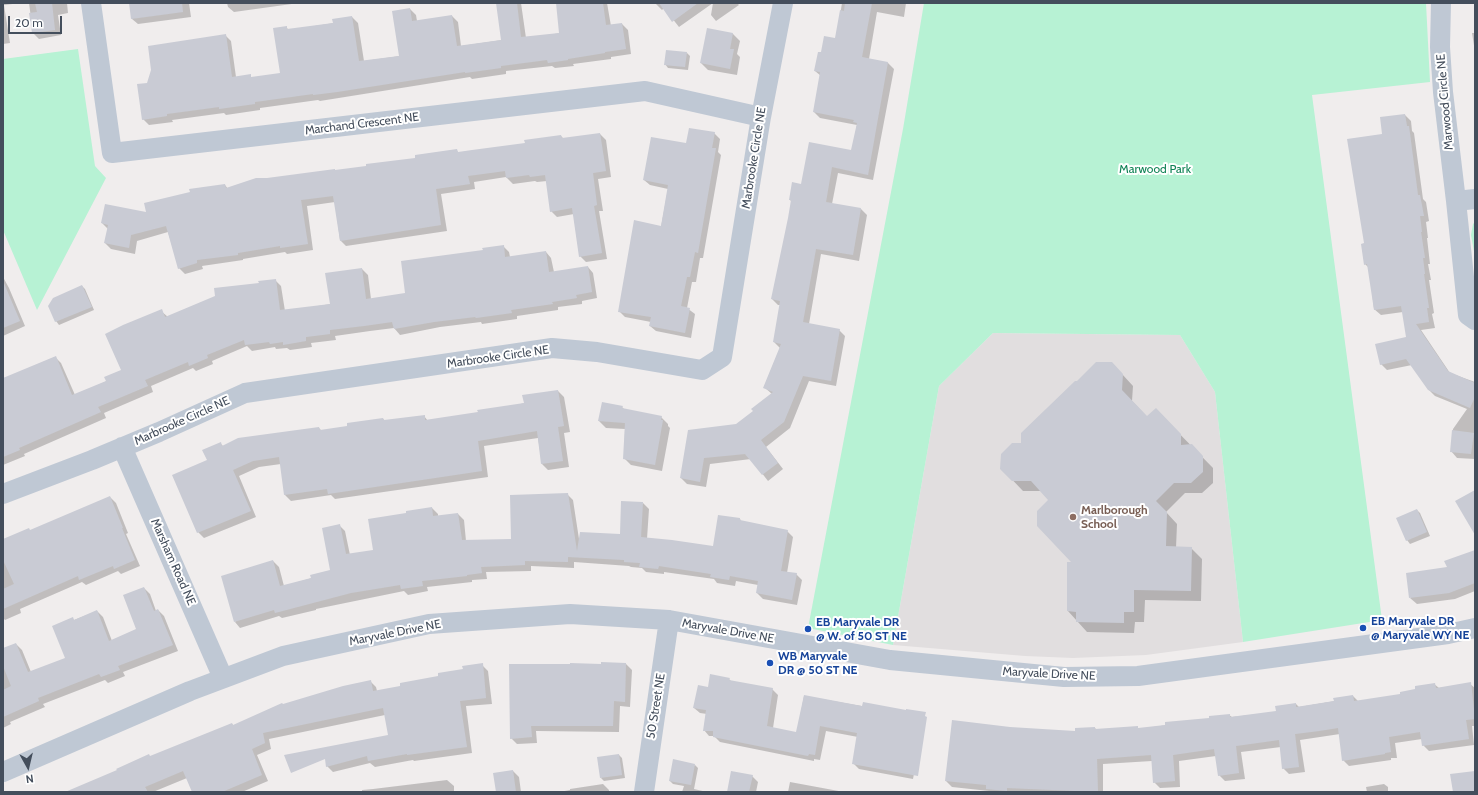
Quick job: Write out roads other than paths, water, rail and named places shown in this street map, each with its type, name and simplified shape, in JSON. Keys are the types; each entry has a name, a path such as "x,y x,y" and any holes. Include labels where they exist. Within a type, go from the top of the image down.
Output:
{"street":[{"name":"Marchand Crescent NE","path":"92,3 112,153 644,91 760,117"},
{"name":"Marbrooke Circle NE","path":"3,494 122,447 245,393 552,348 597,352 702,370 722,357 760,117 783,3"},
{"name":"Marwood Circle NE","path":"1440,3 1440,47 1443,92 1465,200 1468,315 1475,320"},
{"name":"Marsham Road NE","path":"122,447 223,678"},
{"name":"Maryvale Drive NE","path":"3,772 121,720 223,678 283,656 429,624 570,614 670,620 890,660 1064,677 1138,676 1440,635 1475,628"},
{"name":"50 Street NE","path":"644,792 670,620"}],"place":[{"name":"Marlborough School","path":"1073,517"},
{"name":"EB Maryvale DR @ Maryvale WY NE","path":"1363,628"},
{"name":"EB Maryvale DR @ W. of 50 ST NE","path":"808,629"},
{"name":"WB Maryvale DR @ 50 ST NE","path":"770,663"}],"park label":[{"name":"Marwood Park","path":"1155,169"}]}
